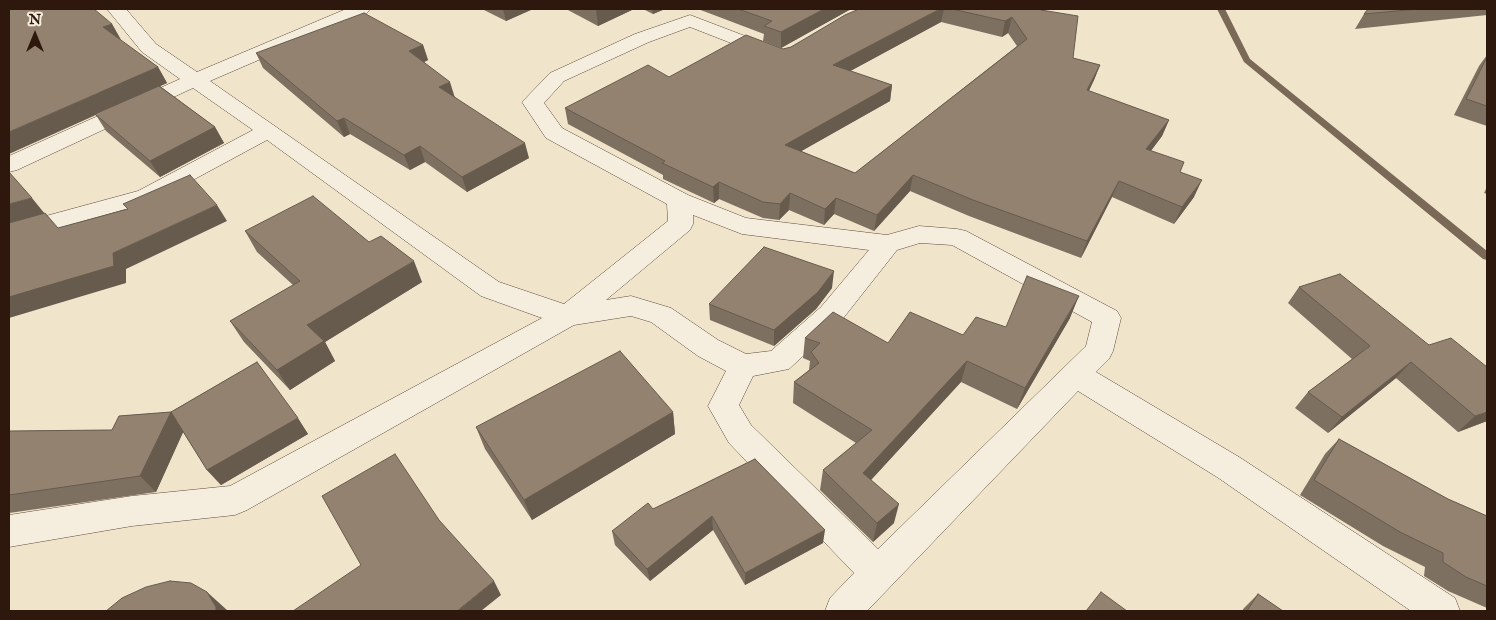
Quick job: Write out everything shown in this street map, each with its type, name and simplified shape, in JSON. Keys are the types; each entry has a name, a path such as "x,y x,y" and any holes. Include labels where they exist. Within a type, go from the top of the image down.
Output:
{"street":[{"path":"116,9 149,48 490,289 568,316 632,306 661,315 708,348 743,366 780,361 831,314 888,244"},
{"path":"9,165 195,80 361,9"},
{"path":"708,9 690,20 642,38 557,78 533,102 554,133 679,200 742,226 888,244 918,234 957,237 1107,318 1099,351 878,573 843,611"},
{"path":"690,20 782,58 790,53"},
{"path":"9,234 146,196 268,131"},
{"path":"9,531 132,511 235,500 568,316 682,224 679,200"},
{"path":"743,366 723,406 740,434 878,573"},
{"path":"1075,374 1228,467 1442,610"}],"building":[{"path":"9,9 94,9 112,24 103,27 158,67 9,132"},
{"path":"738,9 824,9 781,32 764,26 772,21"},
{"path":"859,9 940,9 833,65 892,85 785,145 855,173 1027,39 1012,17 1005,21 952,9 1042,9 1078,16 1073,58 1100,65 1087,90 1169,120 1146,149 1184,162 1180,172 1202,180 1182,207 1119,181 1087,241 973,200 913,175 877,215 836,198 825,209 790,193 780,204 763,202 719,182 713,187 662,163 665,161 565,108 648,65 669,77 746,35 783,49 791,47 845,15"},
{"path":"1368,9 1418,9 1364,14"},
{"path":"364,13 423,45 409,51 450,82 439,87 525,143 462,177 420,146 404,155 344,118 337,121 256,53"},
{"path":"1487,57 1487,106 1466,99"},
{"path":"159,86 215,127 150,161 95,114"},
{"path":"9,172 32,198 9,204"},
{"path":"190,175 217,205 113,253 114,266 9,297 9,223 45,213 58,228 128,209 123,204"},
{"path":"313,196 369,242 381,236 414,261 307,325 324,341 277,370 230,321 300,281 245,231"},
{"path":"764,247 834,271 818,292 774,330 709,304"},
{"path":"1340,274 1429,345 1451,338 1487,367 1487,412 1475,416 1411,362 1342,417 1308,392 1370,346 1299,287"},
{"path":"1027,276 1079,296 1025,388 967,361 863,473 899,504 877,523 823,470 872,430 794,382 819,363 811,352 820,343 805,338 833,312 888,343 910,312 963,335 976,317 1006,327"},
{"path":"620,351 673,412 524,500 476,427"},
{"path":"257,362 298,418 207,470 171,412"},
{"path":"171,412 140,476 9,495 9,431 112,430 119,416"},
{"path":"1339,439 1448,499 1487,516 1487,586 1466,577 1443,562 1443,553 1400,532 1314,480"},
{"path":"395,454 439,520 494,581 457,611 293,611 361,565 322,496"},
{"path":"755,459 825,530 745,573 712,516 647,569 612,531 648,503 653,509"},
{"path":"170,581 191,583 207,592 216,607 216,611 106,611 122,598 146,587"},
{"path":"1101,592 1127,611 1086,611"},
{"path":"1258,594 1283,611 1247,611"}],"waterway":[{"path":"1221,9 1247,60 1487,256"}]}
